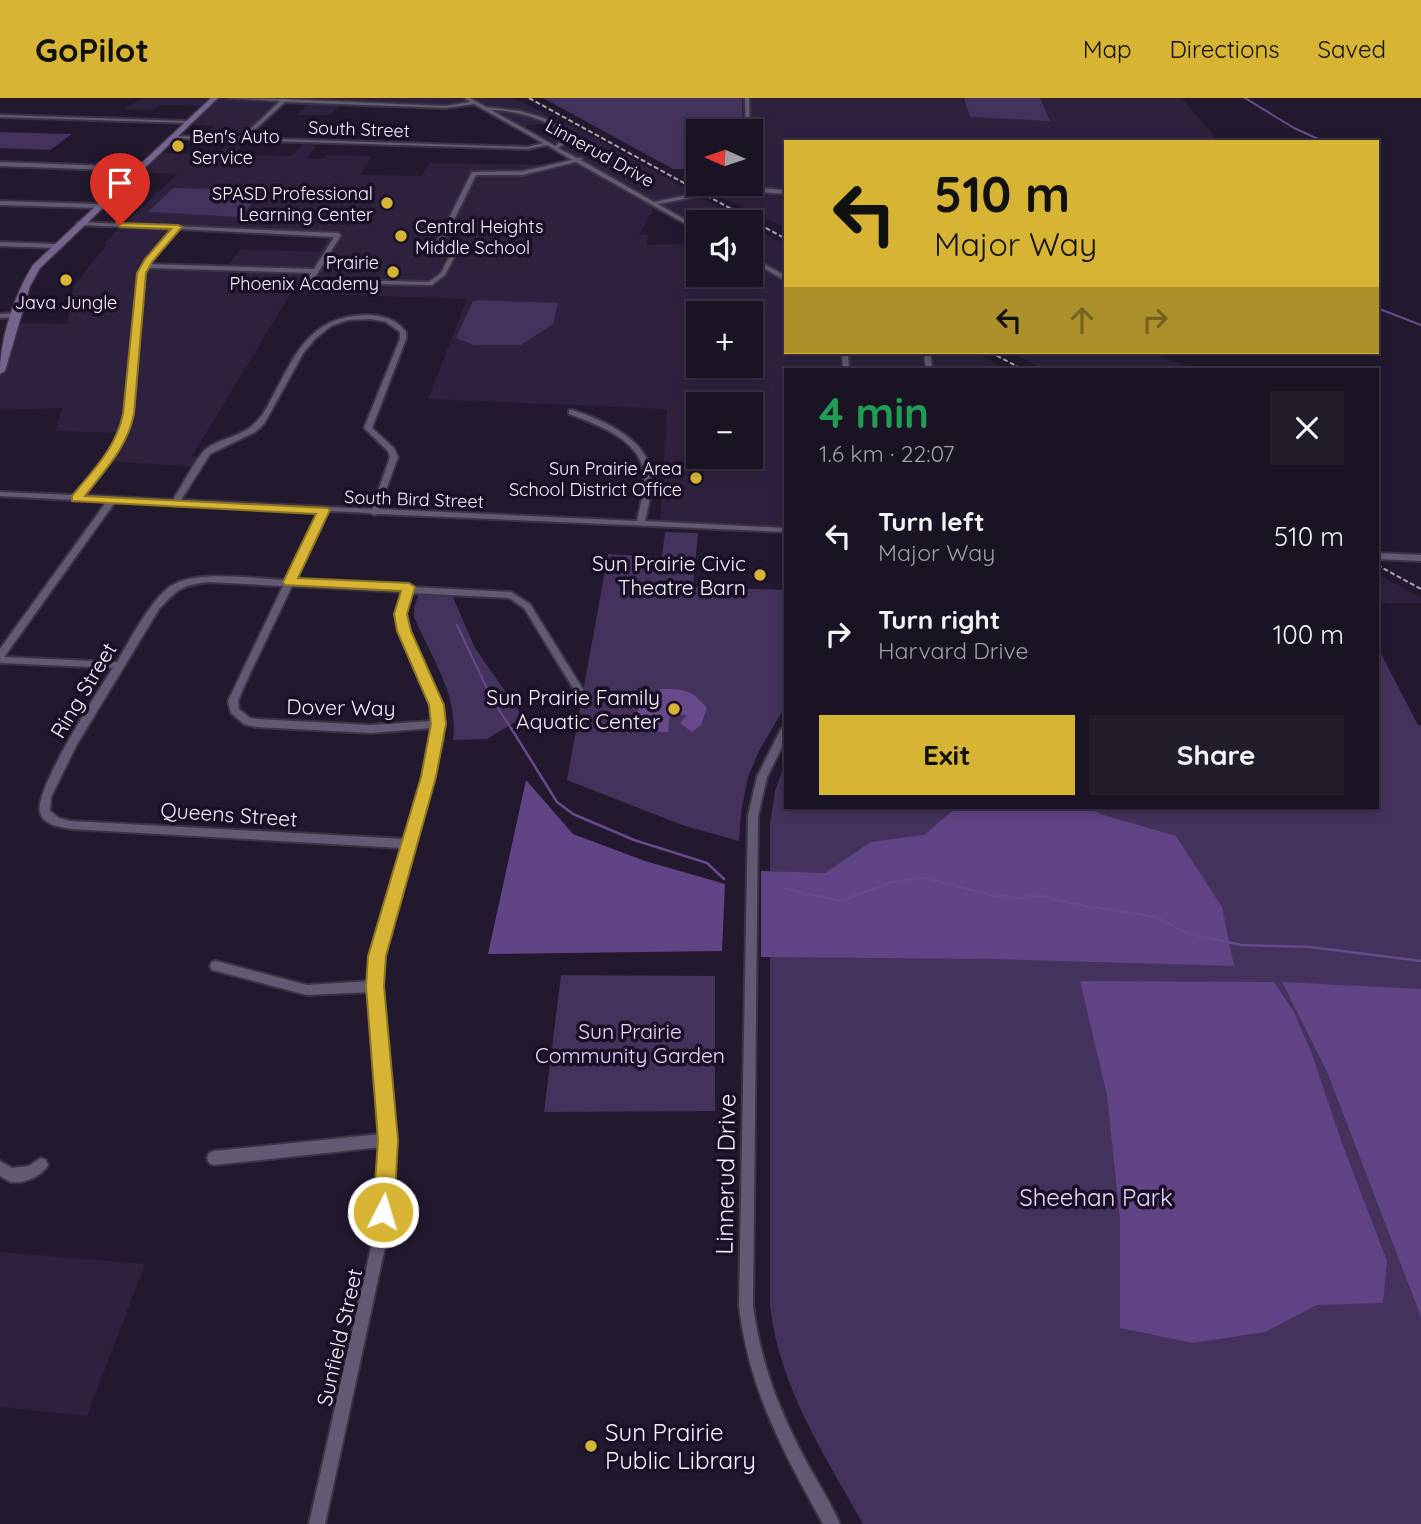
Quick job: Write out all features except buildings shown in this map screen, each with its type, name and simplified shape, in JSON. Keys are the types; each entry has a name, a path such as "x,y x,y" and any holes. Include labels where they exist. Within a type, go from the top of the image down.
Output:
{"main road":[{"path":"0,371 30,276 56,246 215,98"}],"street":[{"path":"229,98 451,107 475,102"},
{"path":"369,98 410,105"},
{"name":"Linnerud Drive","path":"467,98 546,144 580,159 686,222"},
{"path":"747,98 748,119"},
{"path":"242,139 285,100"},
{"path":"484,108 511,109 556,126 570,137 555,148"},
{"path":"0,116 188,122"},
{"name":"South Street","path":"172,137 516,148 533,148 546,144"},
{"path":"80,223 338,235 315,271 312,281 432,284 443,274 454,252 441,248 439,244 474,173 523,173 580,159"},
{"path":"0,164 138,169"},
{"path":"763,188 784,192"},
{"path":"656,203 693,196"},
{"path":"0,203 98,206"},
{"path":"76,499 117,447 124,433 131,396 141,279 145,266 178,227"},
{"path":"0,244 56,246"},
{"path":"145,266 315,271"},
{"path":"763,266 784,278"},
{"path":"0,316 16,316"},
{"path":"174,504 207,452 252,430 261,422 316,331 347,319 369,317 394,322 403,332 403,340 368,428 391,450 394,457 374,513"},
{"path":"572,412 618,433 639,454 647,467 640,524"},
{"name":"South Bird Street","path":"0,494 784,530"},
{"path":"0,658 111,501"},
{"path":"324,510 290,582 497,592 520,599 587,704"},
{"path":"1379,556 1421,558"},
{"name":"Ring Street","path":"49,817 43,805 50,783 156,607 172,589 190,581 209,579 290,582"},
{"name":"Dover Way","path":"290,582 233,701 234,711 243,719 256,723 372,730 439,724"},
{"name":"Sunfield Street","path":"317,1524 379,1247 388,1140 375,986 377,956 437,743 439,724 436,705 404,631 401,614 409,587"},
{"path":"0,658 120,665"},
{"name":"Linnerud Drive","path":"784,733 762,778 753,817 746,1306 754,1356 772,1408 782,1433 832,1524"},
{"name":"Queens Street","path":"49,817 56,822 71,825 408,844"},
{"path":"216,966 307,990 375,986"},
{"path":"214,1158 388,1140"},
{"path":"0,1168 11,1175 31,1172 41,1165"}],"shaded area":[{"path":"144,98 513,98 586,133 686,189 686,196 699,196 724,210 686,210 686,222 656,204 639,235 648,234 647,245 686,244 686,287 763,287 763,232 784,245 784,354 979,354 1004,368 784,368 784,530 660,525 667,409 428,399 467,299 291,293 192,456 202,457 196,467 107,461 124,433 55,431 62,408 0,410 0,371 14,323 67,324 74,286 107,244 104,243 177,174 135,172 156,153 204,154 207,151 220,151 231,139 247,139 234,155 292,156 305,141 320,142 307,158 323,159 326,155 372,156 360,175 421,176 430,163 545,165 575,157 534,137 562,130 549,123 516,127 475,102 451,107 341,105 329,115 297,115 308,102 283,102 248,133 209,131 215,126 187,124 204,106 160,105 152,110 124,109","holes":["178,227 331,235 319,252 241,249 225,268 145,266"]},
{"path":"742,98 1182,98 1217,140 784,140 784,227 763,217 763,210 748,210 719,196 763,196 763,119 743,119"},
{"path":"1015,354 1154,354 1191,368 1040,368"},
{"path":"1379,575 1421,598 1421,603 1379,603"},
{"path":"662,689 682,690 697,697 707,708 701,725 692,732 680,723 687,715 670,714 668,732 633,731 640,705"},
{"path":"526,780 573,834 645,861 725,884 722,951 488,954"},
{"path":"955,809 1091,809 1176,836 1222,907 1234,966 990,959 761,957 761,871 825,873 871,842 924,835"},
{"path":"1080,981 1274,982 1294,1012 1312,1054 1343,1146 1387,1261 1383,1303 1317,1305 1265,1332 1193,1343 1120,1328 1120,1220 1107,1095"},
{"path":"1282,982 1421,989 1421,1317 1328,1074"},
{"path":"0,1252 145,1264 87,1416 0,1407"}],"green space":[{"path":"543,98 742,98 743,119 686,119 686,169 673,169"},
{"path":"964,98 1040,98 1050,121 970,117"},
{"path":"0,132 72,134 50,150 0,148"},
{"path":"173,188 265,189 240,217 148,212"},
{"path":"473,301 558,303 553,324 521,345 474,345 456,338"},
{"path":"665,532 698,533 693,587 784,590 784,708 759,751 748,777 739,841 682,825 567,780 608,554 662,557"},
{"path":"419,594 452,595 475,648 523,717 487,739 453,740 454,723 448,692 414,617 414,607"},
{"name":"Sheehan Park","path":"1379,650 1418,725 1421,725 1421,1524 863,1524 819,1446 793,1392 775,1335 770,1305 770,825 775,791 784,766 784,809 1379,809"},
{"name":"Sun Prairie Community Garden","path":"561,975 715,976 715,1111 544,1112"}],"waterway":[{"path":"1245,98 1294,128 1321,140"},
{"path":"1379,309 1421,325"},
{"path":"457,625 491,697 512,730"},
{"path":"511,728 557,802 573,814 634,840 707,863 724,879"},
{"path":"786,889 841,901 892,882 927,878 990,895 1019,898 1038,895 1073,904 1156,917 1186,933 1241,945 1310,947 1421,961"}],"railway":[{"path":"529,98 784,238"},
{"path":"994,354 1020,368"},
{"path":"1379,566 1421,589"}],"place":[{"name":"Ben's Auto Service","path":"178,146"},
{"name":"SPASD Professional Learning Center","path":"387,203"},
{"name":"Central Heights Middle School","path":"401,236"},
{"name":"Prairie Phoenix Academy","path":"393,272"},
{"name":"Java Jungle","path":"66,280"},
{"name":"Sun Prairie Area School District Office","path":"696,478"},
{"name":"Sun Prairie Civic Theatre Barn","path":"760,575"},
{"name":"Sun Prairie Family Aquatic Center","path":"674,709"},
{"name":"Sun Prairie Public Library","path":"591,1446"}],"route":[{"path":"120,225 178,227 148,261 142,273 129,414 124,433 117,447 76,499 324,510 290,582 409,587 401,614 404,631 436,705 439,724 429,777 377,956 375,986 388,1140 383,1212"}]}
